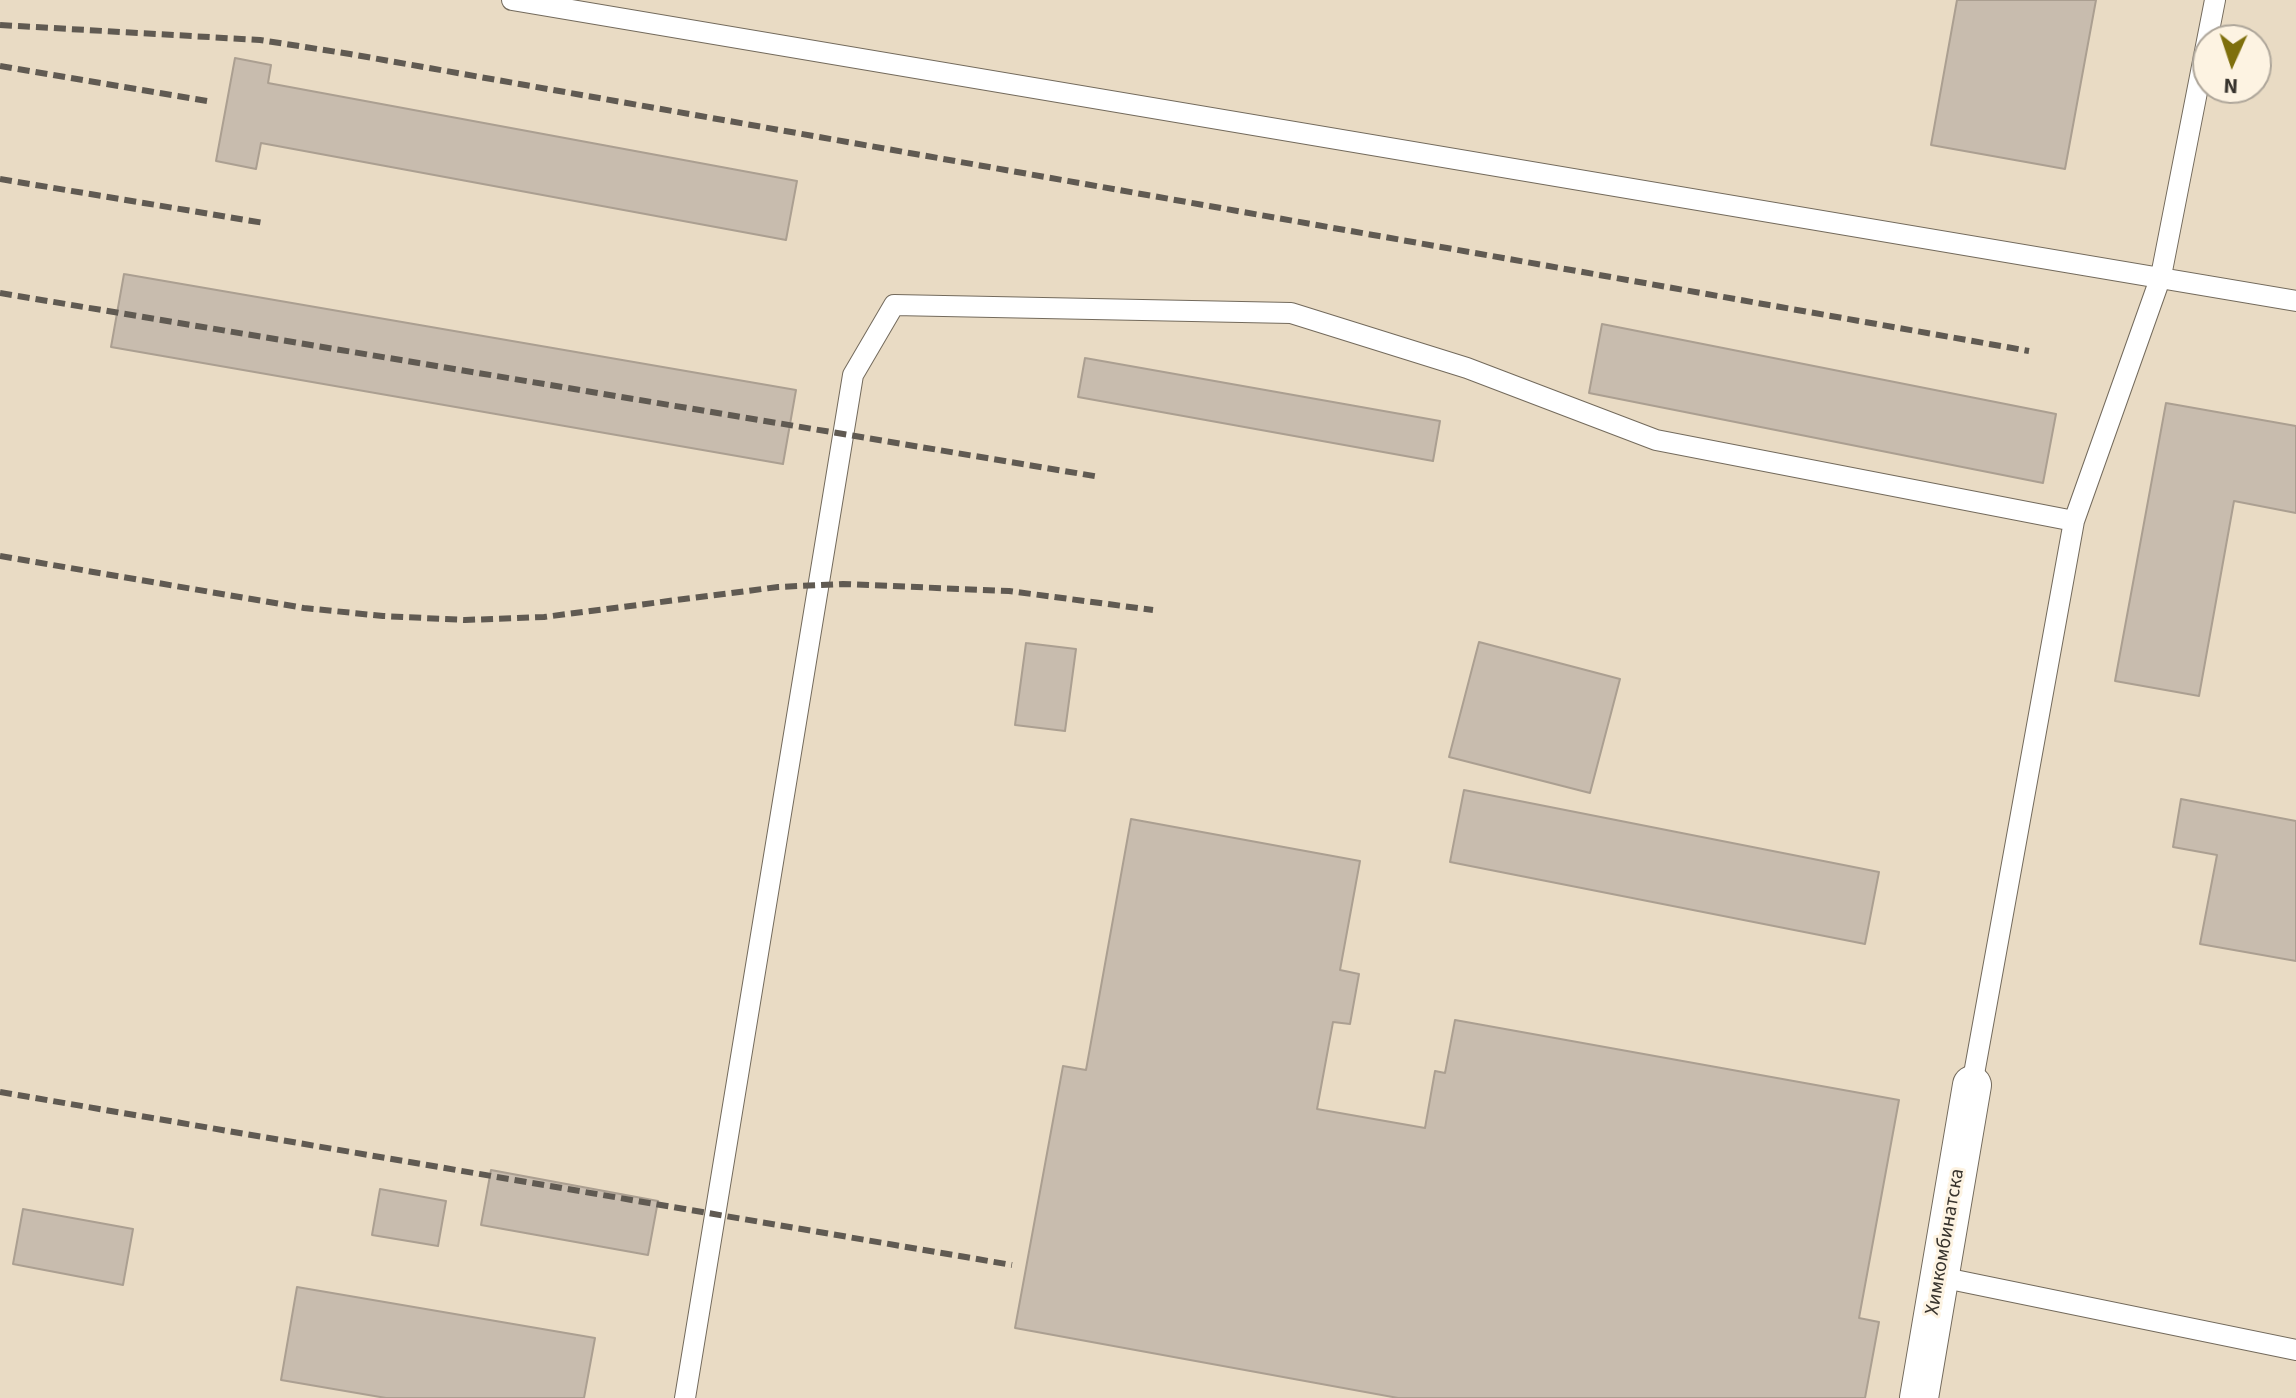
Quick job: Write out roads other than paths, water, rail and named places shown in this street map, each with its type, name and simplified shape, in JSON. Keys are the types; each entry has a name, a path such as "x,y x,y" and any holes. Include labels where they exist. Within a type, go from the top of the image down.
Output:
{"street":[{"name":"Химкомбинатска","path":"1919,1398 1972,1085"}],"lane":[{"path":"512,0 552,3 2296,301"},
{"path":"1972,1085 2074,521 2161,276 2215,0"},
{"path":"685,1398 853,375 894,305 1291,313 1467,368 1656,440 2074,521"},
{"path":"1940,1277 2296,1350"}],"railway":[{"path":"0,25 260,40 350,54 2029,351"},
{"path":"0,66 207,101"},
{"path":"0,179 264,223"},
{"path":"0,293 1100,477"},
{"path":"0,556 304,608 465,620 544,617 778,587 843,584 1009,591 1153,610"},
{"path":"0,1092 1012,1265"}]}
